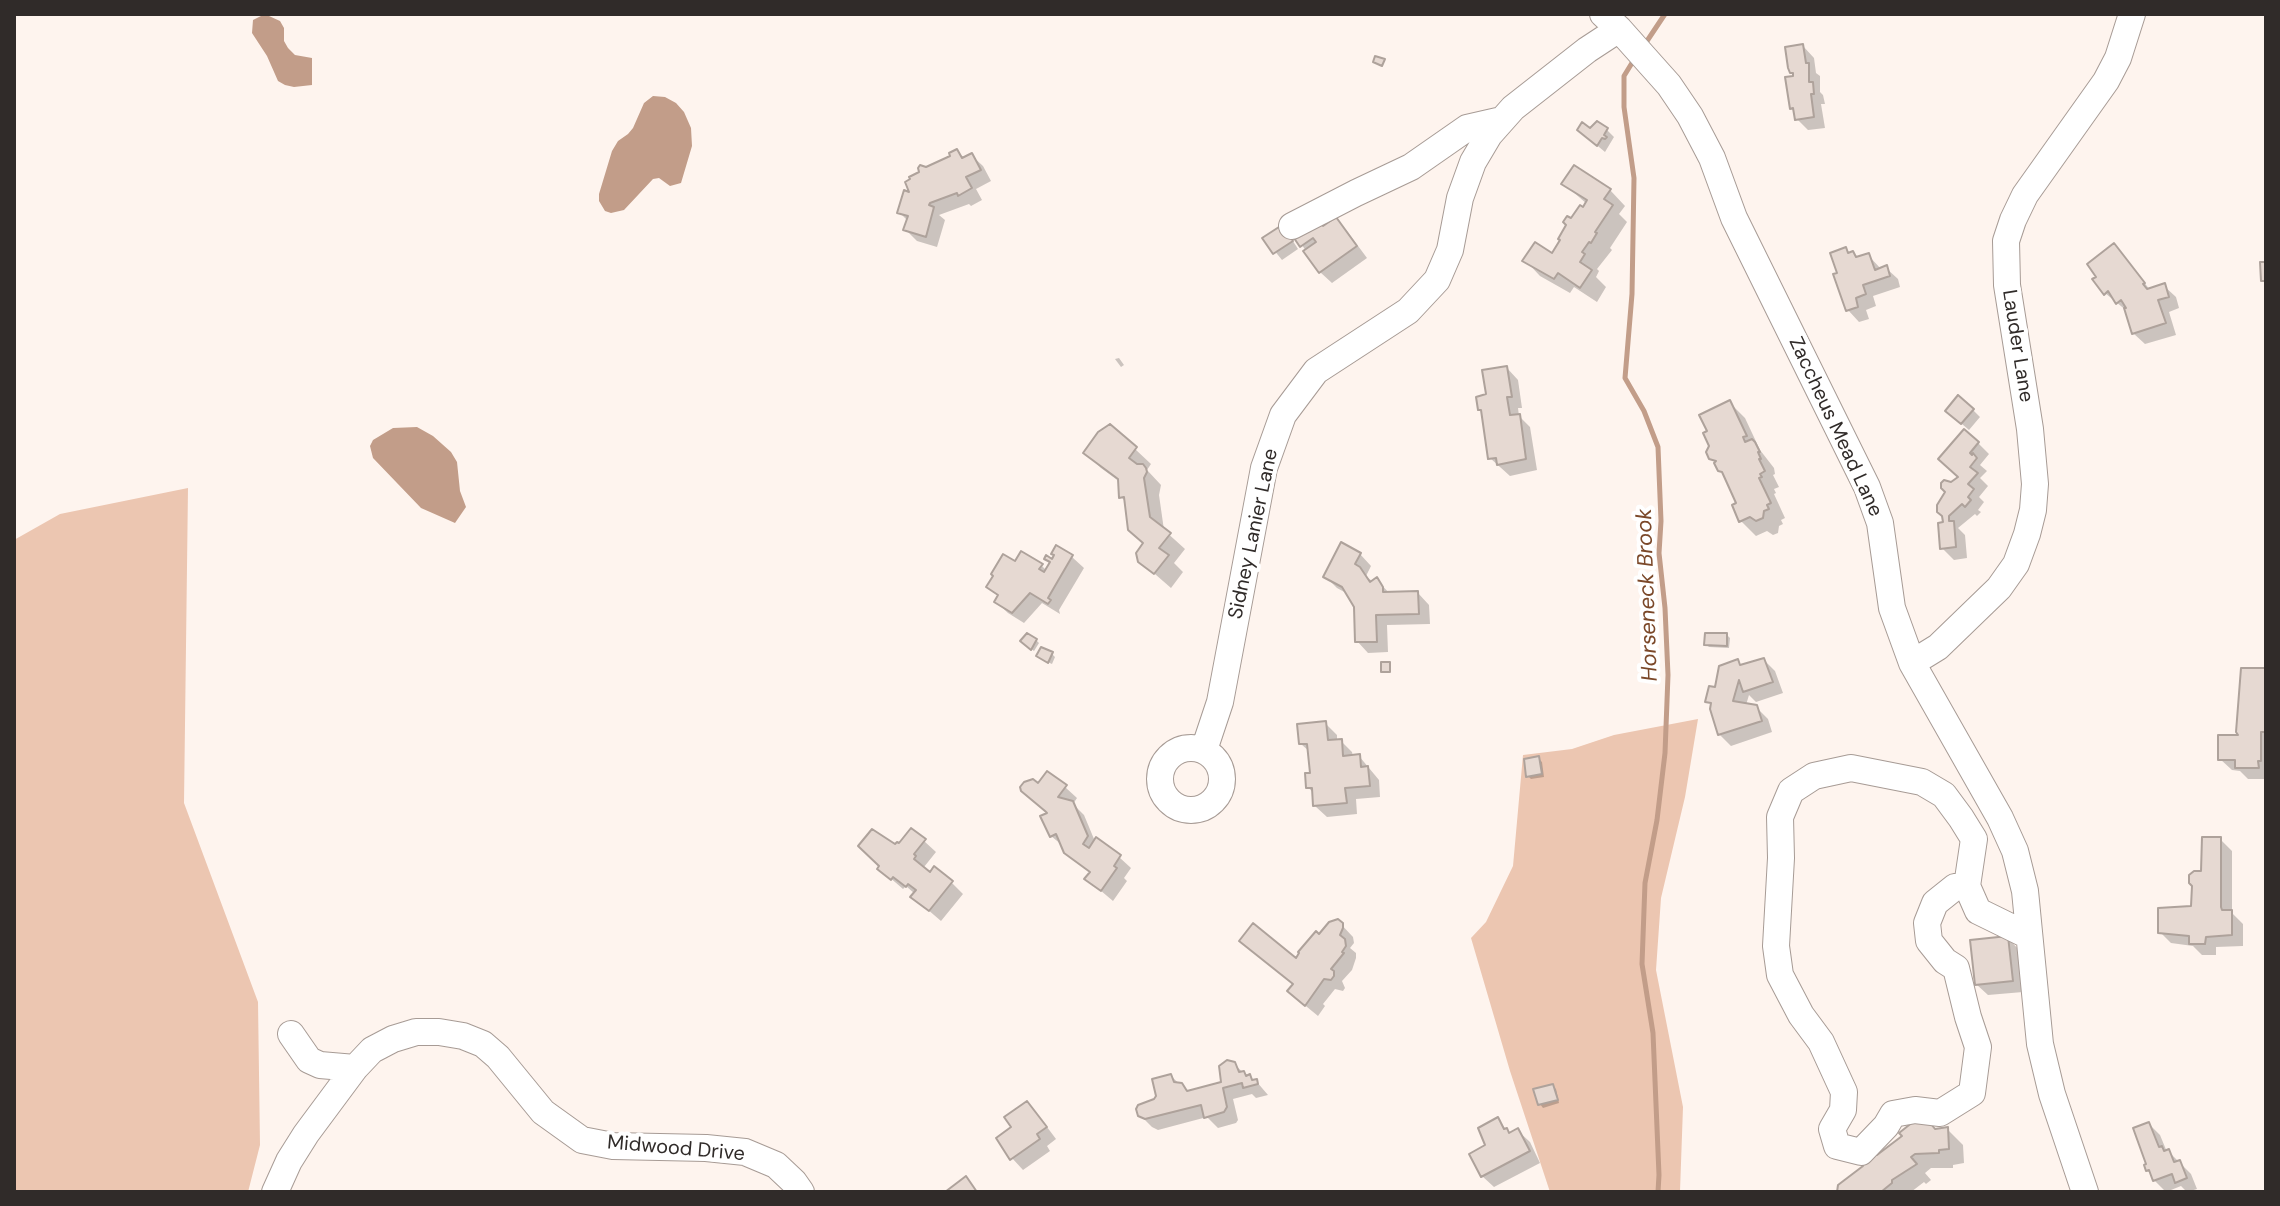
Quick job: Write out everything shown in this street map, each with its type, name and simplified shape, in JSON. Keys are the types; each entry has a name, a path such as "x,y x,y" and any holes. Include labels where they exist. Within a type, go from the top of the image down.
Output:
{"street":[{"name":"Lauder Lane","path":"1912,663 1938,647 1999,588 2016,564 2027,534 2035,484 2030,429 2007,285 2006,241 2025,195 2106,81 2118,58 2132,14"},
{"name":"Zaccheus Mead Lane","path":"1617,27 1669,85 1712,158 1734,218 1867,487 1880,523 1892,608 1912,663 2000,818 2015,851 2025,891 2040,1044 2052,1094 2085,1192"},
{"name":"Sidney Lanier Lane","path":"1204,750 1220,702 1264,468 1283,415 1316,371 1408,311 1437,280 1450,250 1460,198 1473,162 1489,135 1513,108 1617,27"},
{"path":"1292,226 1411,167 1467,128 1502,120"},
{"path":"1967,886 1955,887 1935,903 1927,923 1929,941 1945,961 1956,968 1978,1047 1972,1093 1940,1113 1915,1110 1893,1114 1861,1152 1837,1146 1832,1129 1843,1110 1844,1092 1833,1063 1801,1015 1780,975 1776,946 1780,817 1791,791 1814,776 1851,768 1922,782 1944,795 1974,839 1967,886 1978,911 2029,936"},
{"name":"Midwood Drive","path":"275,1192 306,1134 355,1068 372,1050 416,1032 463,1036 483,1044 498,1057 543,1112 582,1140 613,1146 745,1152 776,1165 801,1192"},
{"path":"291,1034 309,1060 320,1065 355,1068"}],"shaded area":[{"path":"261,16 280,21 284,28 284,41 295,55 312,58 312,85 294,87 278,81 252,33 253,20"},
{"path":"653,96 665,97 676,103 691,128 692,146 681,183 670,186 659,178 653,179 624,210 605,211 599,194 612,151 633,128 644,103"},
{"path":"417,427 433,436 457,462 460,491 466,507 455,523 421,508 373,458 370,446 373,440 393,428"},
{"path":"188,488 184,803 258,1002 260,1145 248,1192 14,1192 14,540 60,514"},
{"path":"1698,719 1685,797 1661,898 1656,970 1683,1107 1680,1191 1550,1192 1471,938 1486,922 1513,866 1523,755 1572,749 1614,735"}],"building":[{"path":"1803,44 1806,63 1809,63 1809,82 1813,82 1814,117 1795,120 1785,77 1793,76 1793,73 1788,68 1785,47"},
{"path":"1375,56 1385,59 1382,66 1373,62"},
{"path":"1597,121 1608,128 1604,135 1607,137 1602,138 1597,146 1577,130 1582,122 1590,128"},
{"path":"957,149 962,158 972,153 981,170 966,177 972,188 958,196 957,193 930,203 934,207 926,237 903,230 908,216 897,213 904,190 909,192 905,182 919,172 920,165 926,167 950,156 949,153"},
{"path":"1574,165 1611,189 1604,199 1613,205 1591,243 1582,252 1585,254 1580,262 1592,270 1580,288 1558,273 1554,279 1522,261 1535,242 1552,253 1566,225 1563,222 1567,216 1571,218 1580,205 1583,207 1587,200 1561,184"},
{"path":"1336,217 1357,246 1319,273 1303,251 1316,242 1313,238 1300,247 1294,238"},
{"path":"1282,225 1293,241 1273,254 1262,238"},
{"path":"2114,243 2147,289 2165,283 2169,297 2158,300 2166,323 2132,334 2121,300 2116,304 2108,291 2104,295 2092,279 2096,277 2087,264"},
{"path":"1846,247 1848,253 1853,251 1856,257 1869,253 1875,270 1887,265 1890,276 1863,285 1866,294 1856,298 1858,307 1846,311 1833,274 1837,273 1830,253"},
{"path":"2260,262 2266,262 2265,281 2261,281"},
{"path":"1507,366 1512,397 1507,397 1510,415 1520,414 1526,459 1497,465 1496,458 1488,459 1481,410 1478,410 1476,397 1486,394 1482,370"},
{"path":"1958,395 1974,409 1961,424 1945,411"},
{"path":"1730,400 1747,436 1743,437 1745,442 1752,439 1755,442 1765,471 1759,478 1771,503 1767,505 1769,509 1764,511 1763,518 1756,521 1750,517 1739,522 1732,505 1736,503 1722,472 1718,471 1716,461 1709,459 1706,452 1709,446 1703,433 1707,431 1699,415"},
{"path":"1110,424 1137,447 1129,458 1146,468 1144,478 1150,517 1171,533 1159,548 1169,555 1154,574 1138,562 1136,553 1143,543 1128,530 1124,497 1119,498 1118,479 1083,453 1098,432"},
{"path":"1964,429 1979,442 1970,453 1977,458 1970,467 1978,473 1968,484 1974,489 1968,497 1971,500 1949,516 1949,521 1954,521 1956,547 1940,549 1938,523 1943,522 1937,505 1945,492 1941,483 1958,477 1938,459"},
{"path":"1341,542 1361,553 1355,564 1370,582 1377,577 1383,592 1418,591 1419,614 1376,615 1377,642 1355,642 1354,607 1342,587 1323,577"},
{"path":"1056,545 1073,555 1048,598 1051,600 1048,604 1030,593 1012,613 994,602 998,595 986,587 1003,554 1015,561 1021,551 1043,564 1039,569 1044,572 1050,562 1044,559 1046,555 1052,559"},
{"path":"1027,633 1037,639 1031,650 1020,641"},
{"path":"1705,633 1727,633 1727,646 1704,645"},
{"path":"1041,647 1053,652 1048,663 1036,656"},
{"path":"1764,658 1773,682 1743,692 1739,680 1733,701 1757,705 1762,721 1718,735 1711,703 1705,702 1709,686 1715,687 1719,666 1738,659 1740,665"},
{"path":"1381,662 1390,662 1390,672 1381,672"},
{"path":"2241,668 2266,668 2266,732 2261,732 2259,768 2235,768 2235,760 2218,760 2218,735 2238,735"},
{"path":"1326,721 1328,740 1342,739 1343,756 1360,754 1361,767 1368,766 1370,786 1345,788 1347,803 1313,806 1312,788 1306,788 1305,773 1310,773 1307,744 1299,744 1297,724"},
{"path":"1539,756 1542,774 1526,777 1524,759"},
{"path":"1047,771 1067,785 1058,797 1073,801 1088,836 1083,844 1089,848 1096,837 1121,855 1114,866 1117,868 1101,891 1084,879 1090,872 1064,853 1056,834 1050,837 1040,816 1047,813 1021,791 1024,782 1033,779 1038,783"},
{"path":"911,828 926,839 914,854 914,859 930,872 934,866 953,881 929,911 910,897 916,890 893,877 891,880 858,846 872,829 895,844"},
{"path":"2202,837 2221,837 2221,907 2222,910 2232,910 2232,935 2206,937 2205,944 2189,944 2189,936 2158,933 2158,908 2191,906 2189,875 2201,871"},
{"path":"1338,919 1343,923 1340,935 1345,939 1344,953 1331,969 1334,976 1331,980 1324,979 1305,1006 1287,991 1293,984 1239,941 1253,923 1296,958 1316,931 1319,934 1329,922"},
{"path":"2008,936 2013,981 1975,985 1970,940"},
{"path":"1227,1060 1235,1062 1239,1072 1244,1071 1246,1076 1250,1074 1252,1080 1257,1079 1258,1084 1243,1088 1242,1083 1223,1088 1227,1107 1224,1112 1204,1118 1201,1105 1145,1119 1138,1116 1138,1105 1156,1096 1152,1079 1171,1074 1174,1082 1182,1083 1187,1091 1221,1082 1219,1066"},
{"path":"1553,1084 1558,1100 1538,1105 1533,1089"},
{"path":"1027,1101 1047,1127 1037,1134 1040,1139 1010,1160 996,1138 1011,1127 1004,1117"},
{"path":"1923,1114 1935,1129 1948,1127 1949,1149 1939,1150 1939,1153 1915,1154 1911,1157 1917,1164 1892,1180 1881,1192 1837,1192 1838,1185 1863,1166 1861,1162 1874,1151 1877,1155 1902,1136 1899,1133"},
{"path":"1498,1117 1509,1133 1518,1128 1530,1151 1481,1177 1469,1154 1485,1145 1478,1128"},
{"path":"2149,1122 2159,1147 2162,1146 2164,1151 2169,1149 2174,1162 2180,1160 2187,1178 2175,1183 2172,1174 2153,1181 2149,1170 2146,1171 2133,1128"},
{"path":"966,1176 977,1192 945,1192"}],"waterway":[{"name":"Horseneck Brook","path":"1643,47 1665,14"},
{"name":"Horseneck Brook","path":"1635,58 1624,76 1624,107 1634,178 1632,294 1625,378 1644,411 1658,447 1659,553 1668,675 1665,753 1645,883 1642,964 1653,1033 1658,1192"}]}
